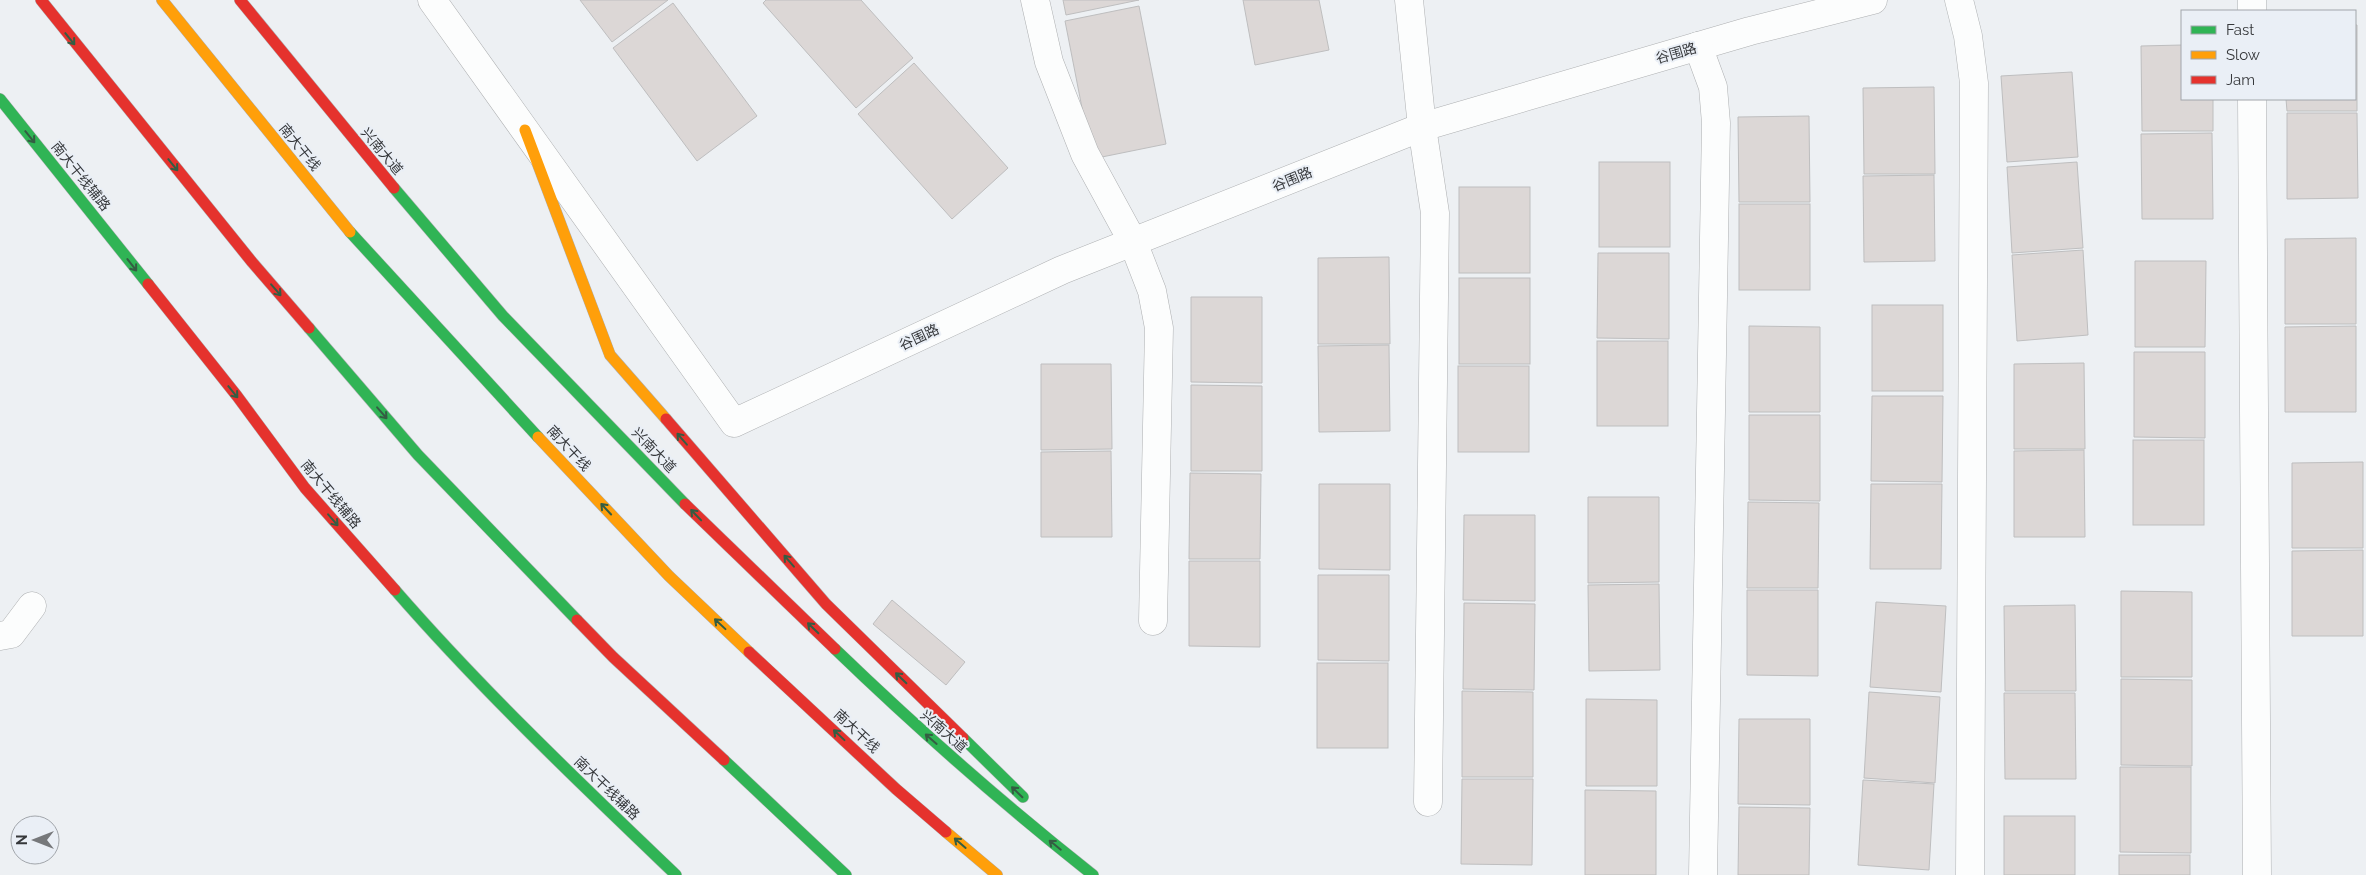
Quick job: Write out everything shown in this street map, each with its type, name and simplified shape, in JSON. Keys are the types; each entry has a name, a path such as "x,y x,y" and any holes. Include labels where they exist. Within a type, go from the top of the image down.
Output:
{"main road":[{"path":"41,0 252,262 418,455 613,657 846,875"},
{"name":"南大干线","path":"162,0 342,223 496,392 669,576 896,789 997,875"},
{"name":"兴南大道","path":"240,0 337,121 503,316 711,530 899,711 1009,808 1093,875"},
{"name":"南大干线辅路","path":"0,99 237,396 312,496 434,635 595,797 676,875"},
{"path":"525,130 610,355 826,604 1031,806"},
{"path":"1060,833 1102,875"}],"street":[{"path":"432,0 525,130"},
{"path":"1035,0 1049,62 1085,154 1133,242 1152,291 1159,328 1153,621"},
{"path":"1409,0 1422,127 1435,214 1428,802"},
{"name":"谷围路","path":"525,130 734,423 1062,270 1422,127 1698,46 1873,0"},
{"path":"1959,0 1968,36 1974,83 1970,875"},
{"path":"1698,46 1713,87 1716,123 1703,875"},
{"path":"2252,100 2257,875"},
{"path":"0,636 11,634 32,606"}],"building":[{"path":"580,0 668,0 612,42"},
{"path":"766,0 861,0 913,58 856,108 763,3"},
{"path":"1063,0 1139,0 1066,15"},
{"path":"1243,0 1319,0 1329,50 1255,65"},
{"path":"673,3 757,116 697,161 613,48"},
{"path":"1139,6 1166,144 1092,159 1065,21"},
{"path":"2357,25 2357,111 2287,111 2286,100 2356,100"},
{"path":"2181,45 2181,100 2213,100 2213,131 2142,131 2141,46"},
{"path":"914,63 1008,168 952,219 858,114"},
{"path":"2072,72 2078,157 2007,162 2001,76"},
{"path":"1934,87 1935,174 1864,174 1863,88"},
{"path":"2287,113 2357,113 2358,198 2287,199"},
{"path":"1809,116 1810,202 1739,202 1738,117"},
{"path":"2212,133 2213,219 2142,219 2141,134"},
{"path":"1599,162 1670,162 1670,247 1599,247"},
{"path":"2077,162 2083,248 2012,253 2007,167"},
{"path":"1934,175 1935,261 1864,262 1863,176"},
{"path":"1459,187 1530,187 1530,273 1459,273"},
{"path":"1739,204 1810,204 1810,290 1739,290"},
{"path":"2356,238 2356,324 2285,324 2285,239"},
{"path":"2083,250 2088,335 2017,341 2012,255"},
{"path":"1598,253 1669,253 1669,339 1597,338"},
{"path":"1389,257 1390,344 1318,344 1318,258"},
{"path":"2135,261 2206,261 2205,347 2135,347"},
{"path":"1459,278 1530,278 1530,364 1459,364"},
{"path":"1191,297 1262,297 1262,383 1191,382"},
{"path":"1872,305 1943,305 1943,391 1872,391"},
{"path":"1749,326 1820,327 1820,412 1749,412"},
{"path":"2356,326 2356,412 2285,412 2285,327"},
{"path":"1597,341 1668,341 1668,426 1597,426"},
{"path":"1389,345 1390,431 1319,432 1318,346"},
{"path":"2134,352 2205,352 2205,438 2134,437"},
{"path":"2084,363 2085,449 2014,449 2014,364"},
{"path":"1041,364 1111,364 1112,449 1041,450"},
{"path":"1458,366 1529,366 1529,452 1458,452"},
{"path":"1191,385 1262,386 1262,471 1191,471"},
{"path":"1872,396 1943,396 1942,482 1871,481"},
{"path":"1749,415 1820,415 1820,501 1749,500"},
{"path":"2133,440 2204,440 2204,525 2133,525"},
{"path":"2084,450 2085,537 2014,537 2014,451"},
{"path":"1111,451 1112,537 1041,537 1041,452"},
{"path":"2363,462 2363,548 2292,548 2292,463"},
{"path":"1190,473 1261,474 1260,559 1189,559"},
{"path":"1319,484 1390,484 1390,570 1319,569"},
{"path":"1871,484 1942,484 1941,569 1870,569"},
{"path":"1588,497 1659,497 1659,582 1588,583"},
{"path":"1748,502 1819,503 1818,588 1747,588"},
{"path":"1464,515 1535,515 1535,601 1463,600"},
{"path":"2363,550 2363,636 2292,636 2292,551"},
{"path":"1189,561 1260,561 1260,647 1189,646"},
{"path":"1318,575 1389,575 1389,661 1318,660"},
{"path":"1659,584 1660,670 1589,671 1588,585"},
{"path":"1747,590 1818,590 1818,676 1747,675"},
{"path":"2121,591 2192,592 2192,677 2121,677"},
{"path":"892,600 965,662 946,685 873,624"},
{"path":"1876,602 1946,606 1941,692 1870,687"},
{"path":"1464,603 1535,604 1534,690 1463,689"},
{"path":"2075,605 2076,691 2005,691 2004,606"},
{"path":"1317,663 1388,663 1388,748 1317,748"},
{"path":"2121,679 2192,680 2192,766 2121,765"},
{"path":"1462,691 1533,692 1533,777 1462,777"},
{"path":"1869,692 1940,697 1935,783 1864,778"},
{"path":"2004,693 2075,693 2076,779 2005,779"},
{"path":"1586,699 1657,700 1657,786 1586,786"},
{"path":"1739,719 1810,719 1810,805 1738,804"},
{"path":"2120,767 2191,767 2191,853 2120,852"},
{"path":"1462,779 1533,779 1532,865 1461,864"},
{"path":"1863,780 1934,784 1929,870 1858,865"},
{"path":"1585,790 1656,791 1656,875 1585,875"},
{"path":"1739,807 1810,808 1809,875 1738,875"},
{"path":"2004,816 2075,816 2075,875 2004,875"},
{"path":"2119,855 2190,855 2190,875 2119,875"}],"traffic: fast":[{"path":"0,99 148,284"},
{"path":"394,188 503,316 685,504"},
{"path":"350,232 538,437"},
{"path":"309,328 418,455 577,620"},
{"path":"395,590 497,700 676,875"},
{"path":"835,649 961,765 1093,875"},
{"path":"963,738 1023,797"},
{"path":"724,760 846,875"}],"traffic: slow":[{"path":"162,0 350,232"},
{"path":"525,130 610,355 666,419"},
{"path":"538,437 669,576 749,652"},
{"path":"946,832 997,875"}],"traffic: jam":[{"path":"41,0 252,262 309,328"},
{"path":"240,0 394,188"},
{"path":"148,284 237,396 305,488 395,590"},
{"path":"666,419 826,604 963,738"},
{"path":"685,504 835,649"},
{"path":"577,620 613,657 724,760"},
{"path":"749,652 896,789 946,832"}]}
